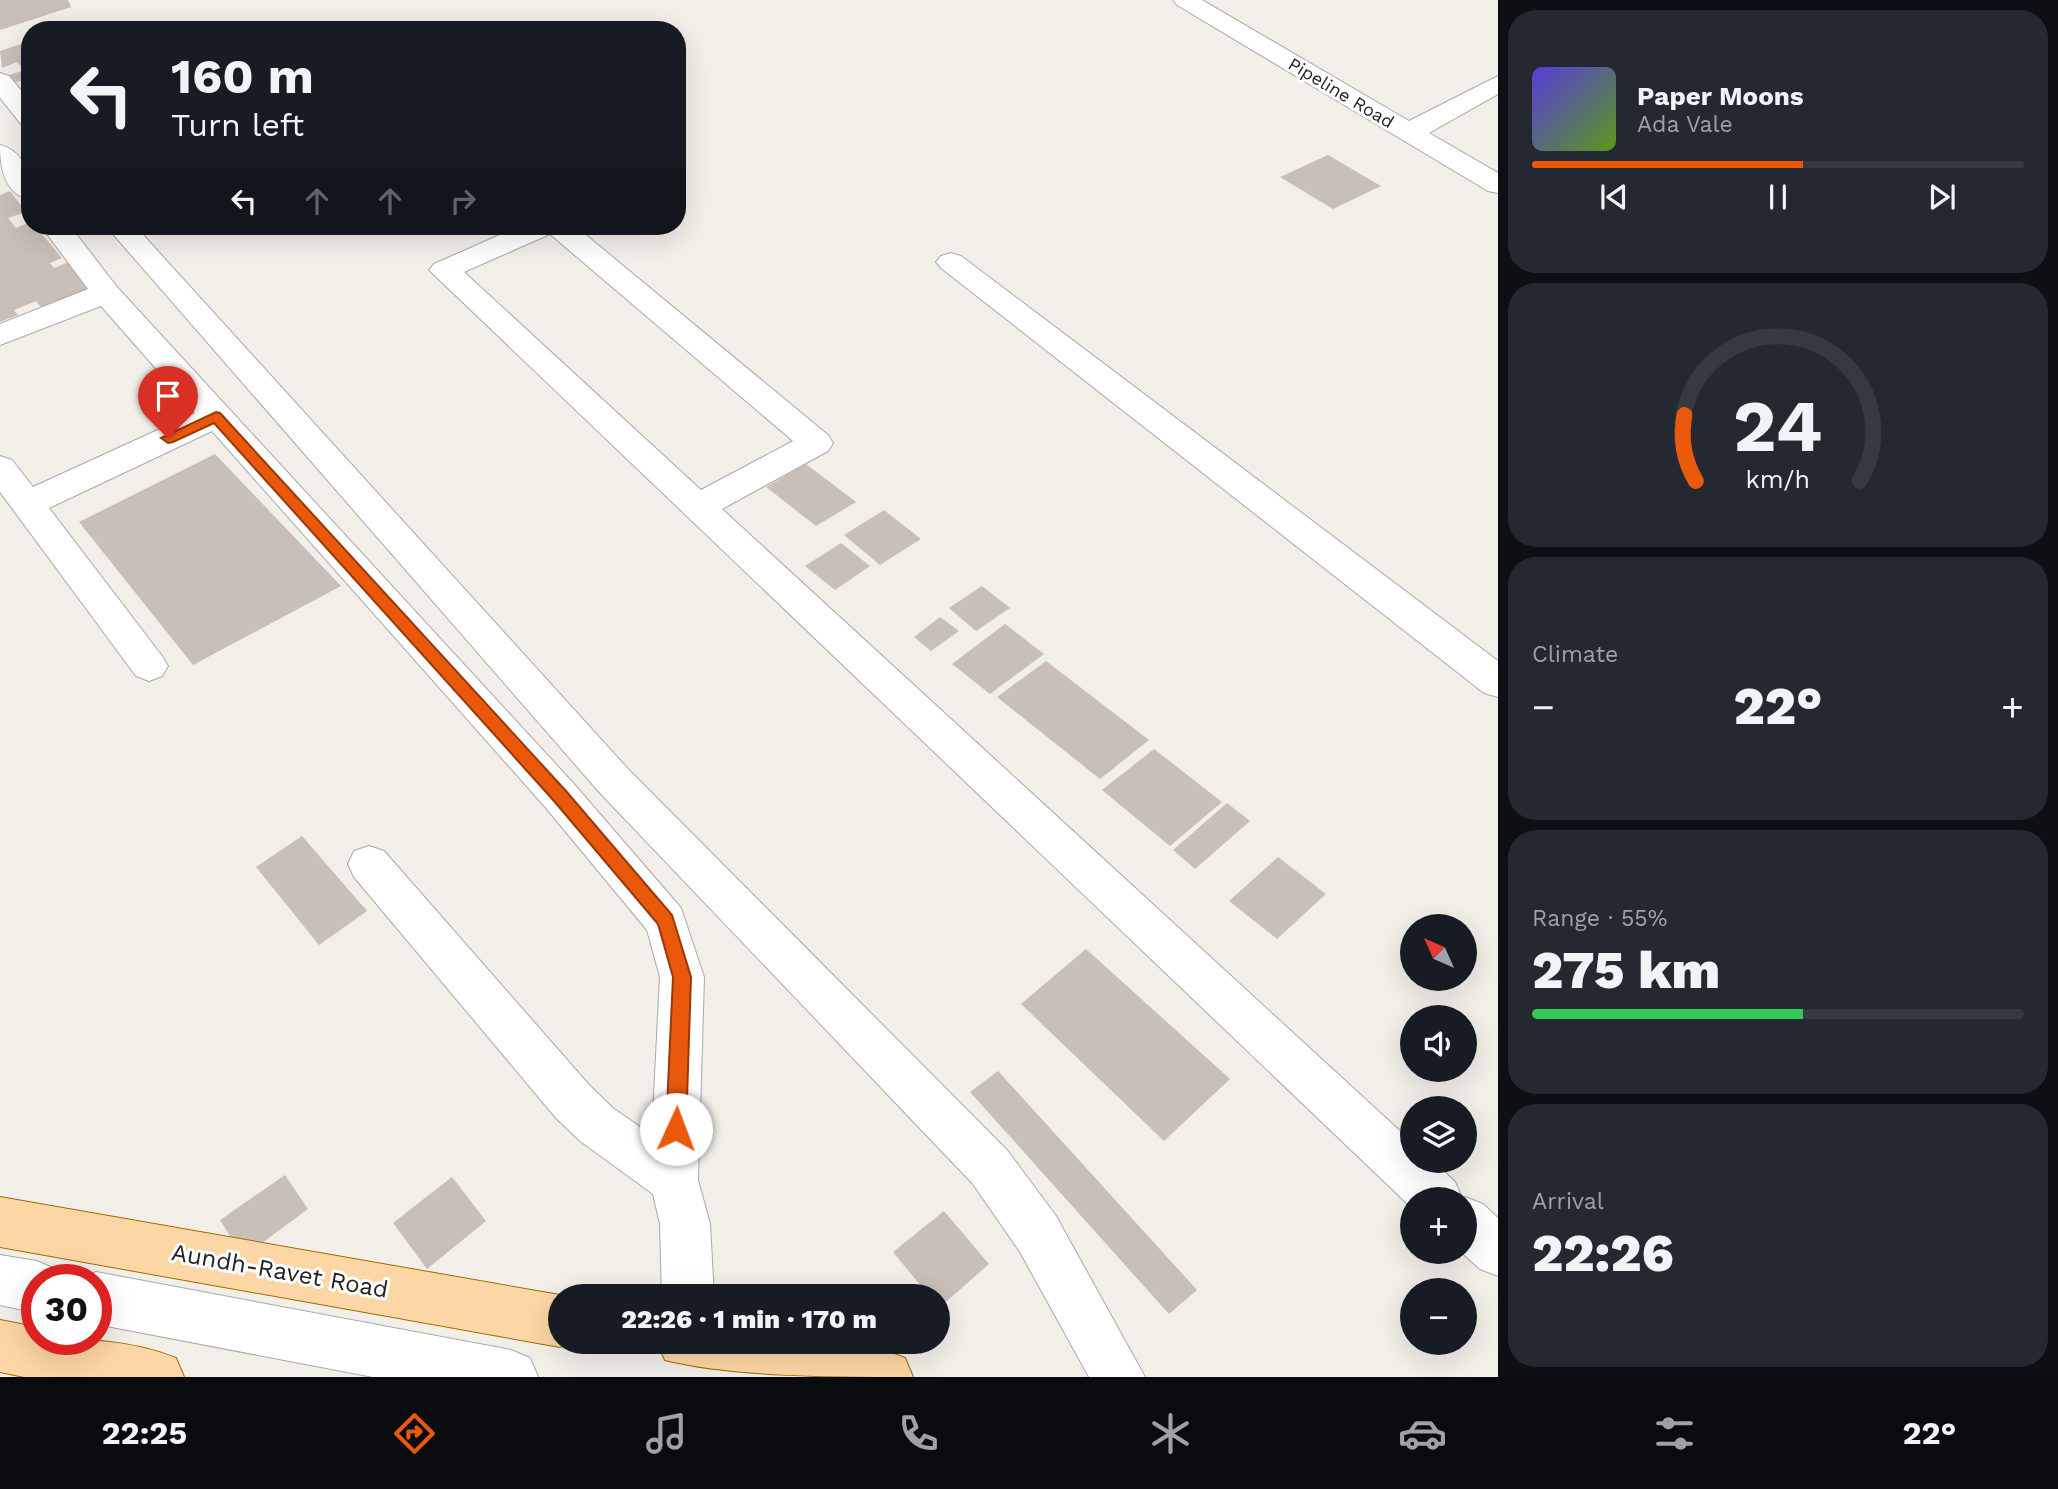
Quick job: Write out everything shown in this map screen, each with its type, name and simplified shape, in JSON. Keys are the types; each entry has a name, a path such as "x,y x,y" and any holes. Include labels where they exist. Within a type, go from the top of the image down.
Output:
{"main road":[{"name":"Aundh-Ravet Road","path":"0,1222 548,1319"},
{"path":"0,1346 157,1377"},
{"path":"786,1354 886,1377"}],"street":[{"name":"Pipeline Road","path":"1185,0 1498,185"},
{"path":"0,81 21,107"},
{"path":"1408,133 1498,84"},
{"path":"0,153 21,180"},
{"path":"62,235 106,293 560,796 666,921 682,977 674,1180 685,1224 686,1284"},
{"path":"128,235 614,781 990,1167 1038,1234 1118,1377"},
{"path":"524,235 444,270 1425,1187"},
{"path":"569,235 816,443 698,507"},
{"path":"951,262 1498,682"},
{"path":"0,335 106,293"},
{"path":"26,505 216,416"},
{"path":"0,468 149,666"},
{"path":"369,864 573,1102 597,1125 674,1180"},
{"path":"1477,1233 1498,1251"},
{"path":"0,1280 21,1284"},
{"path":"112,1301 511,1377"}],"building":[{"path":"0,0 68,0 71,7 21,21 0,30"},
{"path":"21,44 21,66 17,62 2,68 0,51"},
{"path":"21,71 21,81 16,82 9,75"},
{"path":"1328,155 1381,186 1333,209 1280,177"},
{"path":"10,191 21,205 21,214 8,218 16,228 21,226 21,235 43,235 62,258 50,263 54,268 71,261 96,291 44,311 36,301 14,310 18,315 0,322 0,195"},
{"path":"215,454 341,586 193,665 79,522"},
{"path":"806,464 856,502 816,526 766,487"},
{"path":"884,510 921,539 880,565 844,535"},
{"path":"841,543 870,566 835,590 805,566"},
{"path":"982,586 1010,608 976,631 949,608"},
{"path":"940,617 959,631 931,651 914,637"},
{"path":"1005,624 1044,654 990,694 952,664"},
{"path":"1046,661 1149,740 1100,779 997,697"},
{"path":"1154,749 1222,802 1170,846 1102,790"},
{"path":"1227,803 1250,821 1195,869 1173,850"},
{"path":"302,836 367,911 319,945 256,867"},
{"path":"1278,857 1326,894 1277,939 1229,901"},
{"path":"1086,949 1230,1079 1164,1141 1021,1004"},
{"path":"998,1071 1197,1290 1169,1314 970,1092"},
{"path":"285,1175 308,1209 243,1257 220,1220"},
{"path":"452,1177 486,1221 427,1269 393,1223"},
{"path":"944,1211 989,1264 950,1298 950,1284 919,1284 893,1252"}],"route":[{"path":"168,438 216,416 560,796 666,921 682,977 676,1129"}]}
